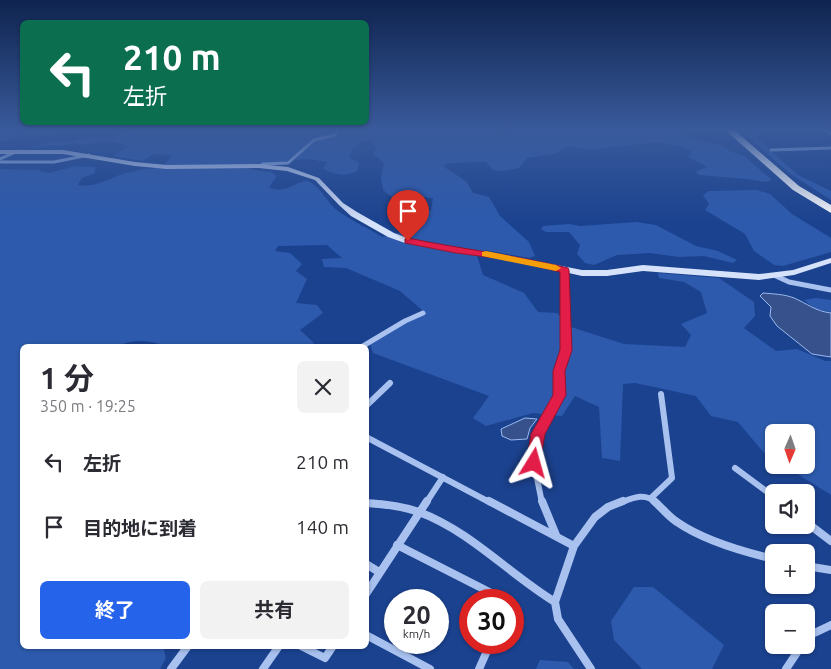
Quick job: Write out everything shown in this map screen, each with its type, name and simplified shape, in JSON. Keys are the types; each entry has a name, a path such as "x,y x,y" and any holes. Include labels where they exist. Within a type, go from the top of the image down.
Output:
{"highway":[{"path":"764,160 796,188 831,209"},
{"path":"769,160 790,179 831,209"}],"street":[{"path":"0,161 54,162 63,160"},
{"path":"116,160 167,167 259,166 288,169 317,179 341,204 354,214 408,241 539,262 564,270 594,274 643,268 735,276 776,276 831,260"},
{"path":"259,166 269,163 288,163 291,160"},
{"path":"556,535 543,507 534,463 538,434 559,395 559,371 566,350 564,270"},
{"path":"776,276 789,282 831,290"},
{"path":"366,344 405,321 423,313"},
{"path":"369,403 390,383"},
{"path":"651,498 672,478 661,394"},
{"path":"369,439 574,546"},
{"path":"735,468 765,491"},
{"path":"369,589 443,477"},
{"path":"591,669 558,619 555,602 574,546 595,517 608,507 638,496 651,498 676,522 696,533 765,557"},
{"path":"369,503 392,505 419,512 464,535 539,593 555,602"},
{"path":"815,529 831,541"},
{"path":"397,545 483,589"},
{"path":"369,566 379,572"},
{"path":"815,567 831,570"},
{"path":"815,633 831,625"},
{"path":"369,637 430,669"},
{"path":"171,669 186,649"},
{"path":"263,669 277,649"},
{"path":"307,649 326,658 332,649"},
{"path":"479,669 486,654"},
{"path":"786,669 796,654"}],"shaded area":[{"path":"168,160 289,160 282,164 258,163 249,169 271,172 277,176 269,187 275,189 287,188 308,181 338,211 382,237 410,230 401,220 408,213 421,214 431,210 433,198 421,197 412,207 408,207 406,202 393,198 383,190 381,177 384,163 381,160 525,160 519,168 502,171 493,170 486,162 450,163 443,166 467,182 473,193 489,197 500,216 529,242 535,256 529,258 485,250 477,256 483,275 524,293 538,312 557,313 571,327 624,344 685,347 691,335 681,324 707,313 701,292 684,282 659,278 658,273 719,278 754,302 755,316 744,328 776,351 797,349 825,361 831,361 831,495 797,474 815,474 815,424 765,424 765,454 738,422 711,416 696,396 635,383 623,384 620,461 602,458 599,407 575,396 562,416 533,413 486,426 473,418 489,396 373,353 370,344 423,311 400,291 346,268 324,267 322,259 342,258 327,245 278,246 275,251 290,253 302,264 296,271 307,279 296,303 317,305 323,313 300,330 313,344 159,344 141,341 124,344 20,344 20,649 164,649 166,658 160,669 0,669 0,169 38,170 49,173 76,166 95,167 95,173 82,178 78,185 84,186 133,171 162,168"},
{"path":"316,160 354,160 359,163 357,171 348,174 339,174 323,168 327,162"},
{"path":"694,160 749,160 772,180 766,182 699,175 695,172 707,167"},
{"path":"775,160 782,160 798,175 831,191 831,200 789,173"},
{"path":"757,190 770,194 792,214 831,238 831,252 783,266 774,265 754,251 745,234 705,210 709,204 703,195 709,191"},
{"path":"636,222 656,225 696,246 718,251 737,260 733,263 704,256 679,257 650,253 617,255 594,265 585,263 577,254 580,245 569,232 546,232 541,229 543,226 569,224 580,226"},
{"path":"763,293 790,297 816,309 831,313 831,357 812,354 777,326 770,316 771,307 760,296"},
{"path":"816,298 831,300 831,312 815,309 804,300"},
{"path":"525,418 537,419 530,428 527,439 511,440 502,436 501,429"},
{"path":"634,587 653,587 724,645 712,669 642,669 614,640 611,621"},
{"path":"540,660 568,662 574,669 536,669"}],"slow traffic":[{"path":"486,254 556,268"}],"route":[{"path":"408,241 456,251 492,254 564,270 566,350 559,371 559,395 538,434 534,463"}]}
